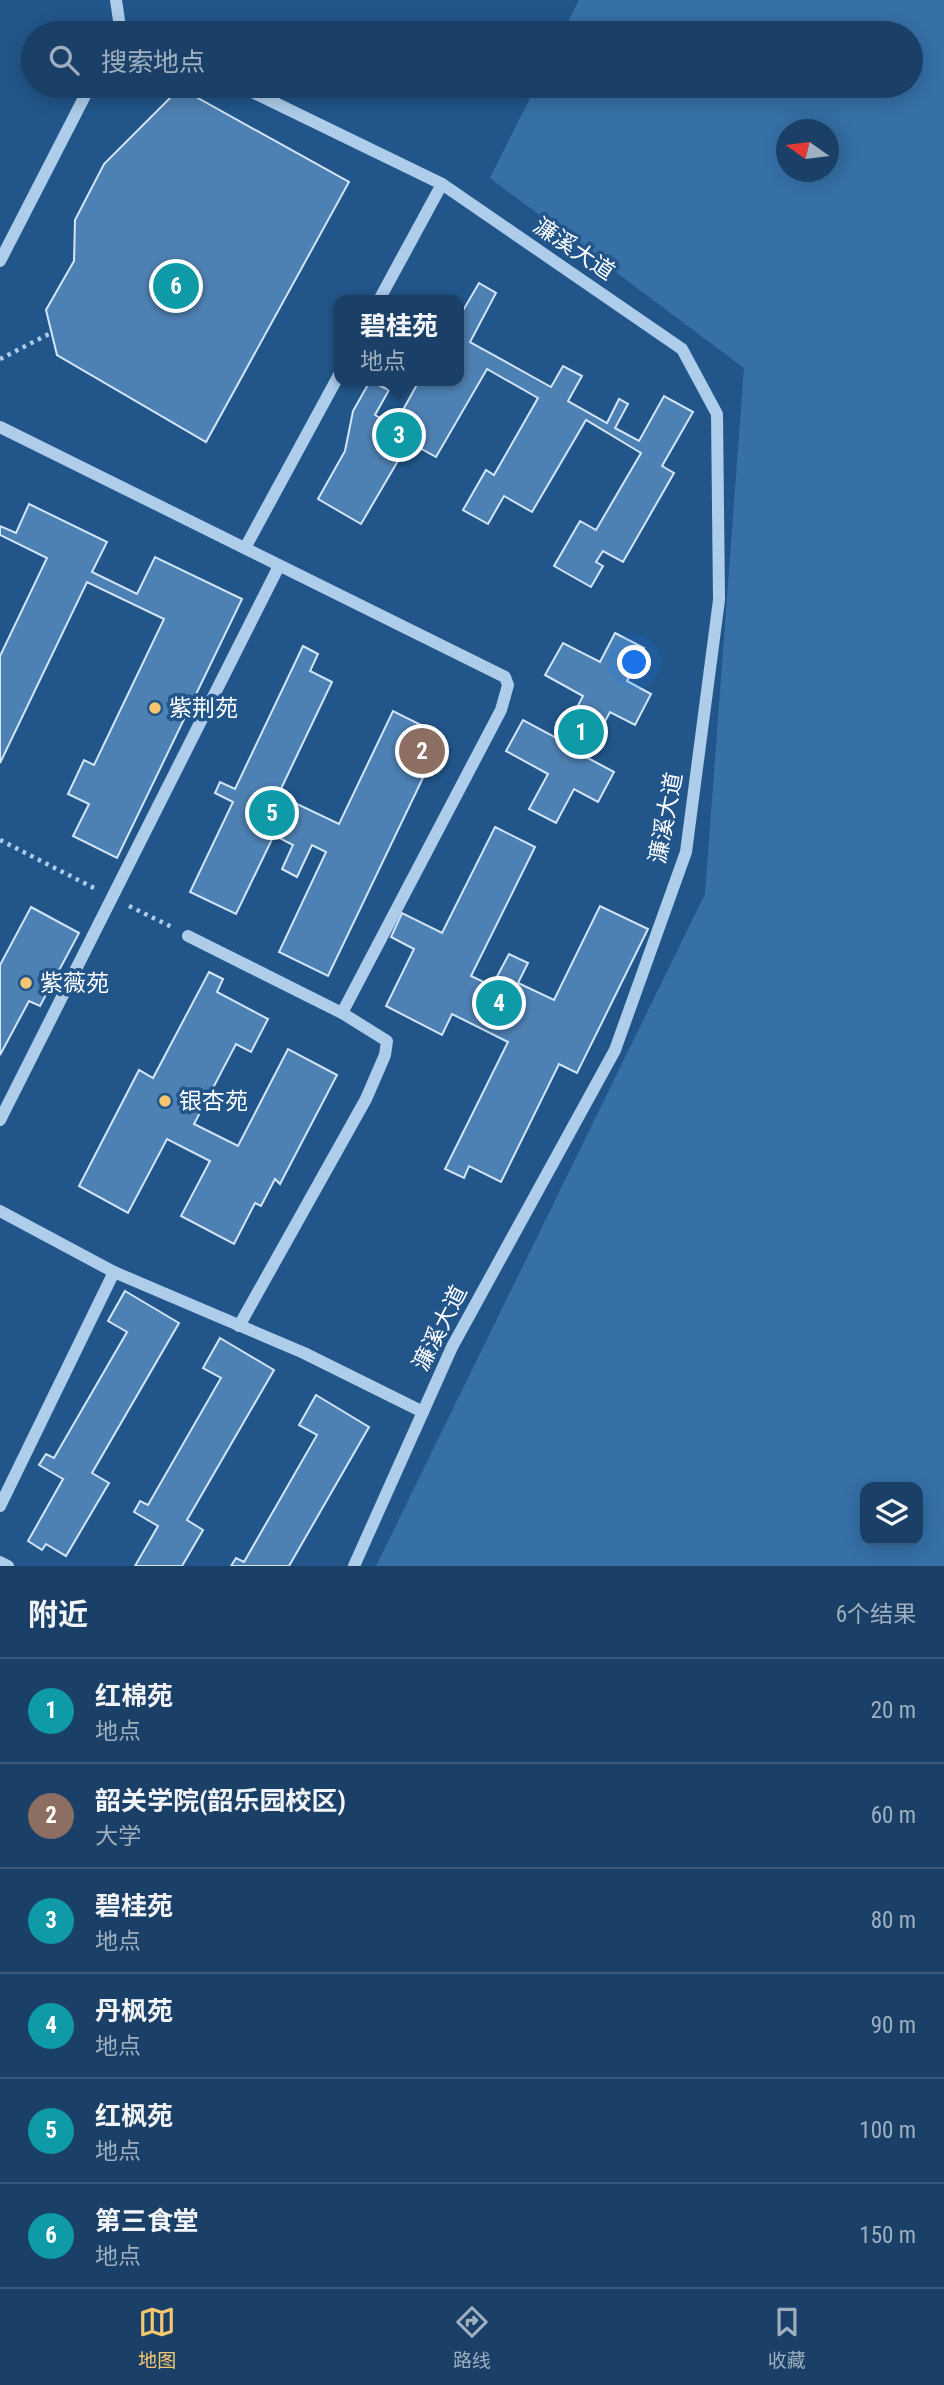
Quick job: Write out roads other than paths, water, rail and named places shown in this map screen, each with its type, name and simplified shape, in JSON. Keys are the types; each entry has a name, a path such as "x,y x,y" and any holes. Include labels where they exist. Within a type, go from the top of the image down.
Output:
{"lane":[{"path":"116,0 121,21"},
{"path":"0,261 84,98"},
{"name":"濂溪大道","path":"265,98 442,184 682,349 717,414 719,600 686,852 615,1050 452,1347 354,1566"},
{"path":"382,295 442,184"},
{"path":"245,548 334,384"},
{"path":"0,427 505,677 508,685 501,710 342,1013"},
{"path":"0,1120 279,566"},
{"path":"188,936 342,1013 387,1041 385,1055 366,1099 239,1326"},
{"path":"0,1211 114,1272 304,1353 423,1412"},
{"path":"0,1506 114,1272"},
{"path":"0,1562 8,1566"}],"place":[{"name":"第三食堂","path":"176,286"},
{"name":"碧桂苑","path":"399,435"},
{"name":"紫荆苑","path":"155,708"},
{"name":"红棉苑","path":"581,732"},
{"name":"韶关学院(韶乐园校区)","path":"422,751"},
{"name":"红枫苑","path":"272,813"},
{"name":"紫薇苑","path":"26,983"},
{"name":"丹枫苑","path":"499,1003"},
{"name":"银杏苑","path":"165,1101"}]}
